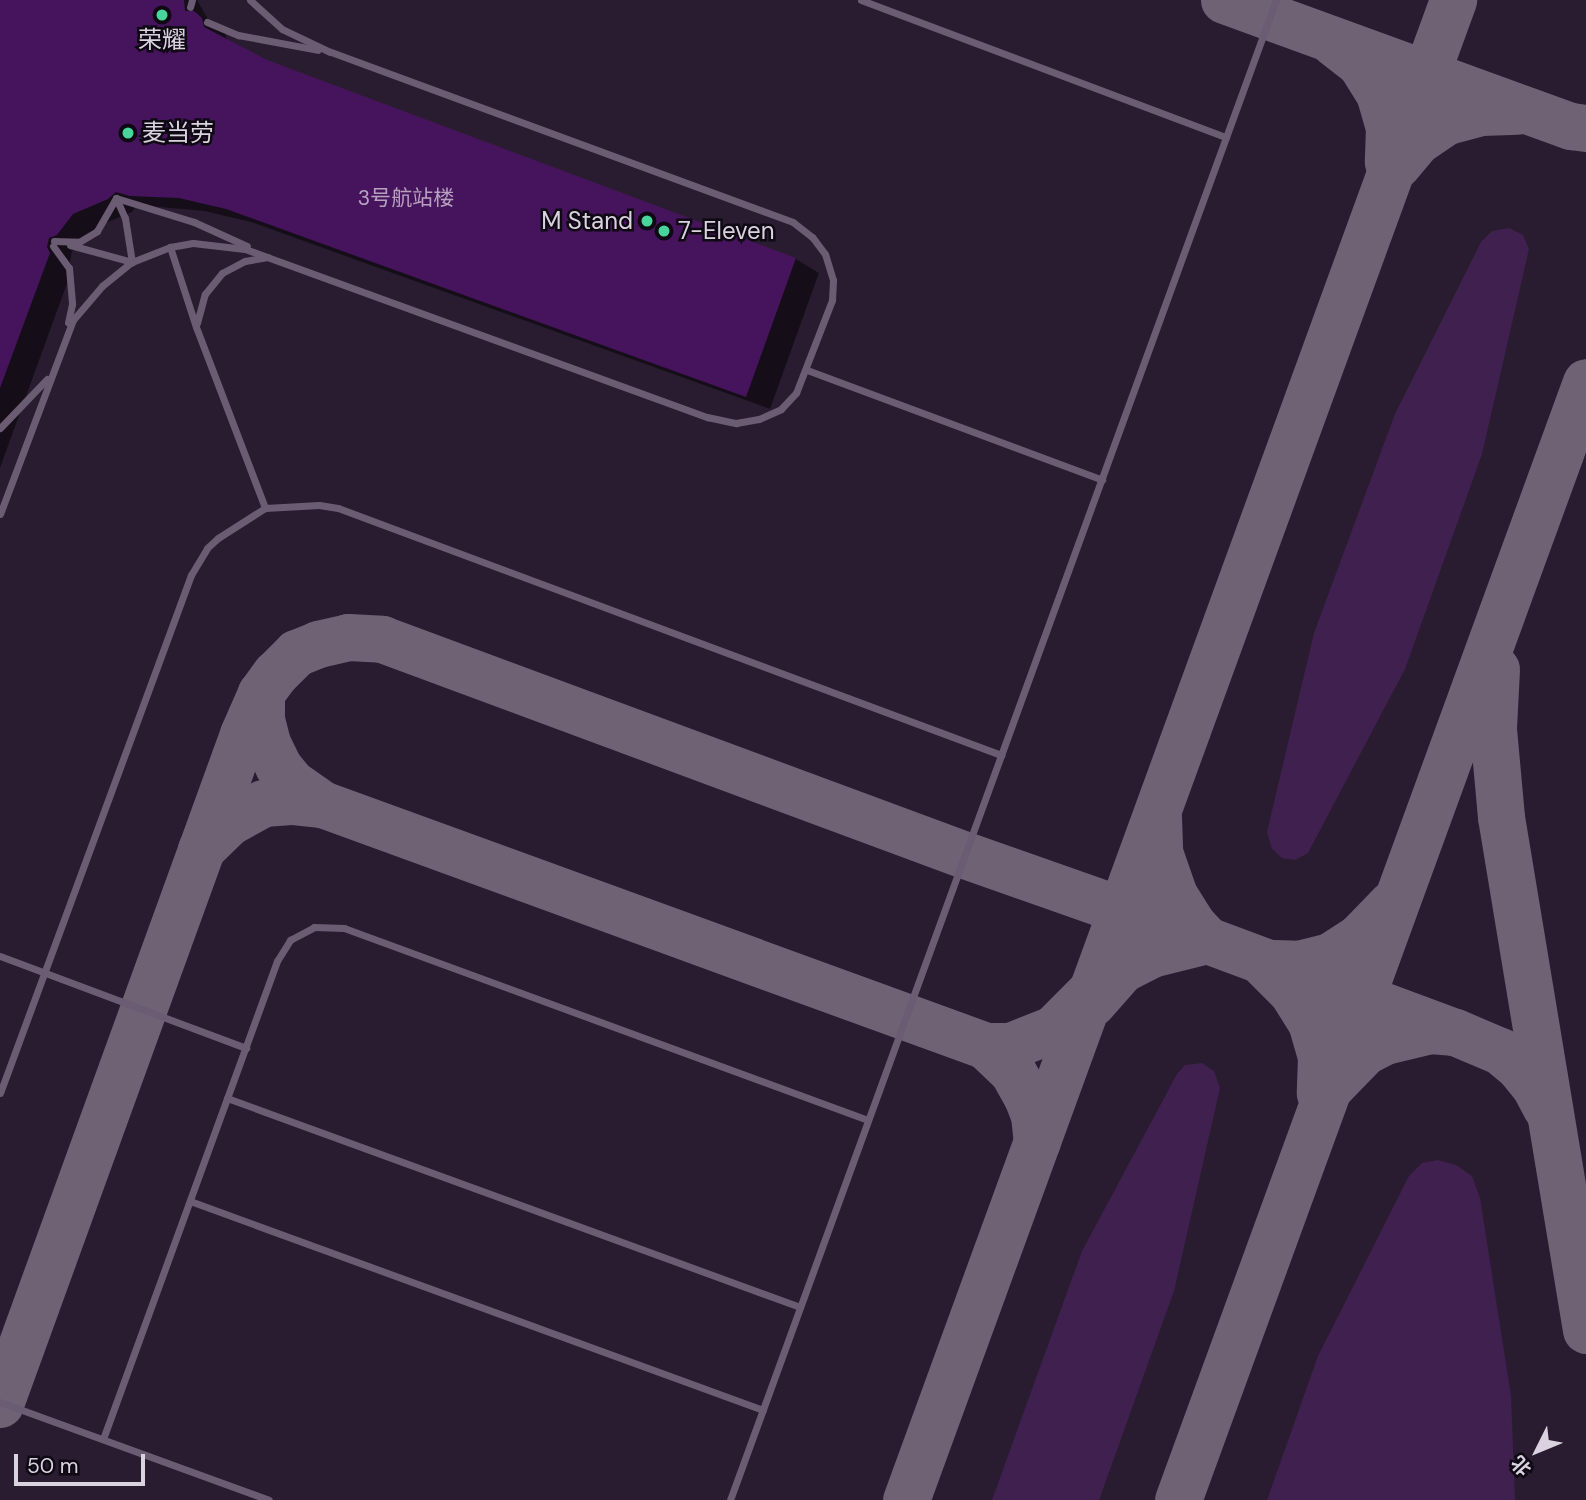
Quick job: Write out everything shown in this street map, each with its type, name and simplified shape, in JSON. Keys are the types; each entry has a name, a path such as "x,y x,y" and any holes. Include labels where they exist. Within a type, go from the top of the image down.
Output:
{"lane":[{"path":"63,339 86,302 132,262 170,247 219,243 268,257 707,417 736,423 759,419 781,409 796,393 832,300 833,279 825,254 812,237 793,222 330,52 282,29 250,0"},
{"path":"861,0 1226,137"},
{"path":"730,1500 1276,0"},
{"path":"207,22 253,39 330,52"},
{"path":"116,198 194,222 268,257"},
{"path":"0,514 63,339 72,304 73,287 69,268 53,244 79,242 97,231 116,198"},
{"path":"116,198 125,218 132,262"},
{"path":"66,244 132,262"},
{"path":"170,247 196,327 265,509"},
{"path":"196,327 205,294 222,273 245,261 268,257"},
{"path":"807,370 1102,480"},
{"path":"0,428 50,376"},
{"path":"0,1093 191,575 207,548 218,538 265,509 319,505 338,508 1001,755"},
{"path":"103,1439 283,950 300,933 327,925 344,928 868,1120"},
{"path":"0,956 246,1048"},
{"path":"227,1098 800,1307"},
{"path":"190,1201 762,1410"},
{"path":"0,1402 269,1500"}],"shaded area":[{"path":"1509,228 1523,235 1529,249 1482,454 1405,669 1308,853 1295,860 1282,858 1272,849 1267,832 1314,633 1395,414 1481,242 1492,231"},
{"path":"1202,1063 1214,1071 1220,1088 1174,1291 1099,1500 992,1500 1082,1251 1177,1074 1185,1065"},
{"path":"1438,1160 1456,1165 1472,1176 1480,1198 1511,1396 1515,1500 1267,1500 1318,1356 1409,1176 1422,1163"}],"building":[{"path":"0,0 184,0 185,11 194,11 202,18 204,27 267,60 796,258 746,397 226,209 179,198 130,196 116,192 108,199 73,214 57,235 49,238 47,247 50,253 0,388"}],"taxiway":[{"path":"1224,0 1571,126 1586,128"},
{"path":"906,1500 1453,0"},
{"path":"1334,43 1360,63 1379,93 1389,127 1388,162"},
{"path":"1397,165 1417,141 1447,121 1481,112 1517,111"},
{"path":"1178,1500 1586,382"},
{"path":"0,1404 243,734 261,693 275,674 296,653 318,644 348,637 382,639 965,855 1207,940 1455,1032"},
{"path":"1496,669 1493,729 1501,817 1586,1330"},
{"path":"261,693 261,719 267,743 278,766 292,783 322,804"},
{"path":"201,849 229,822 263,803 291,801 322,804 986,1046 1010,1046 1053,1029 1089,993"},
{"path":"1158,817 1159,852 1174,895 1193,925 1207,940"},
{"path":"1274,963 1298,964 1330,956 1359,937 1392,903"},
{"path":"1092,1003 1122,969 1151,954 1207,940"},
{"path":"1263,963 1292,992 1311,1022 1321,1056 1320,1093"},
{"path":"1332,1085 1365,1051 1385,1041 1430,1030 1455,1032 1500,1051 1519,1067 1535,1087 1546,1108"},
{"path":"986,1046 1013,1072 1027,1097 1034,1115 1037,1142"}],"place":[{"name":"荣耀","path":"162,15"},
{"name":"麦当劳","path":"128,133"},
{"name":"M Stand","path":"647,221"},
{"name":"7-Eleven","path":"664,231"}]}
